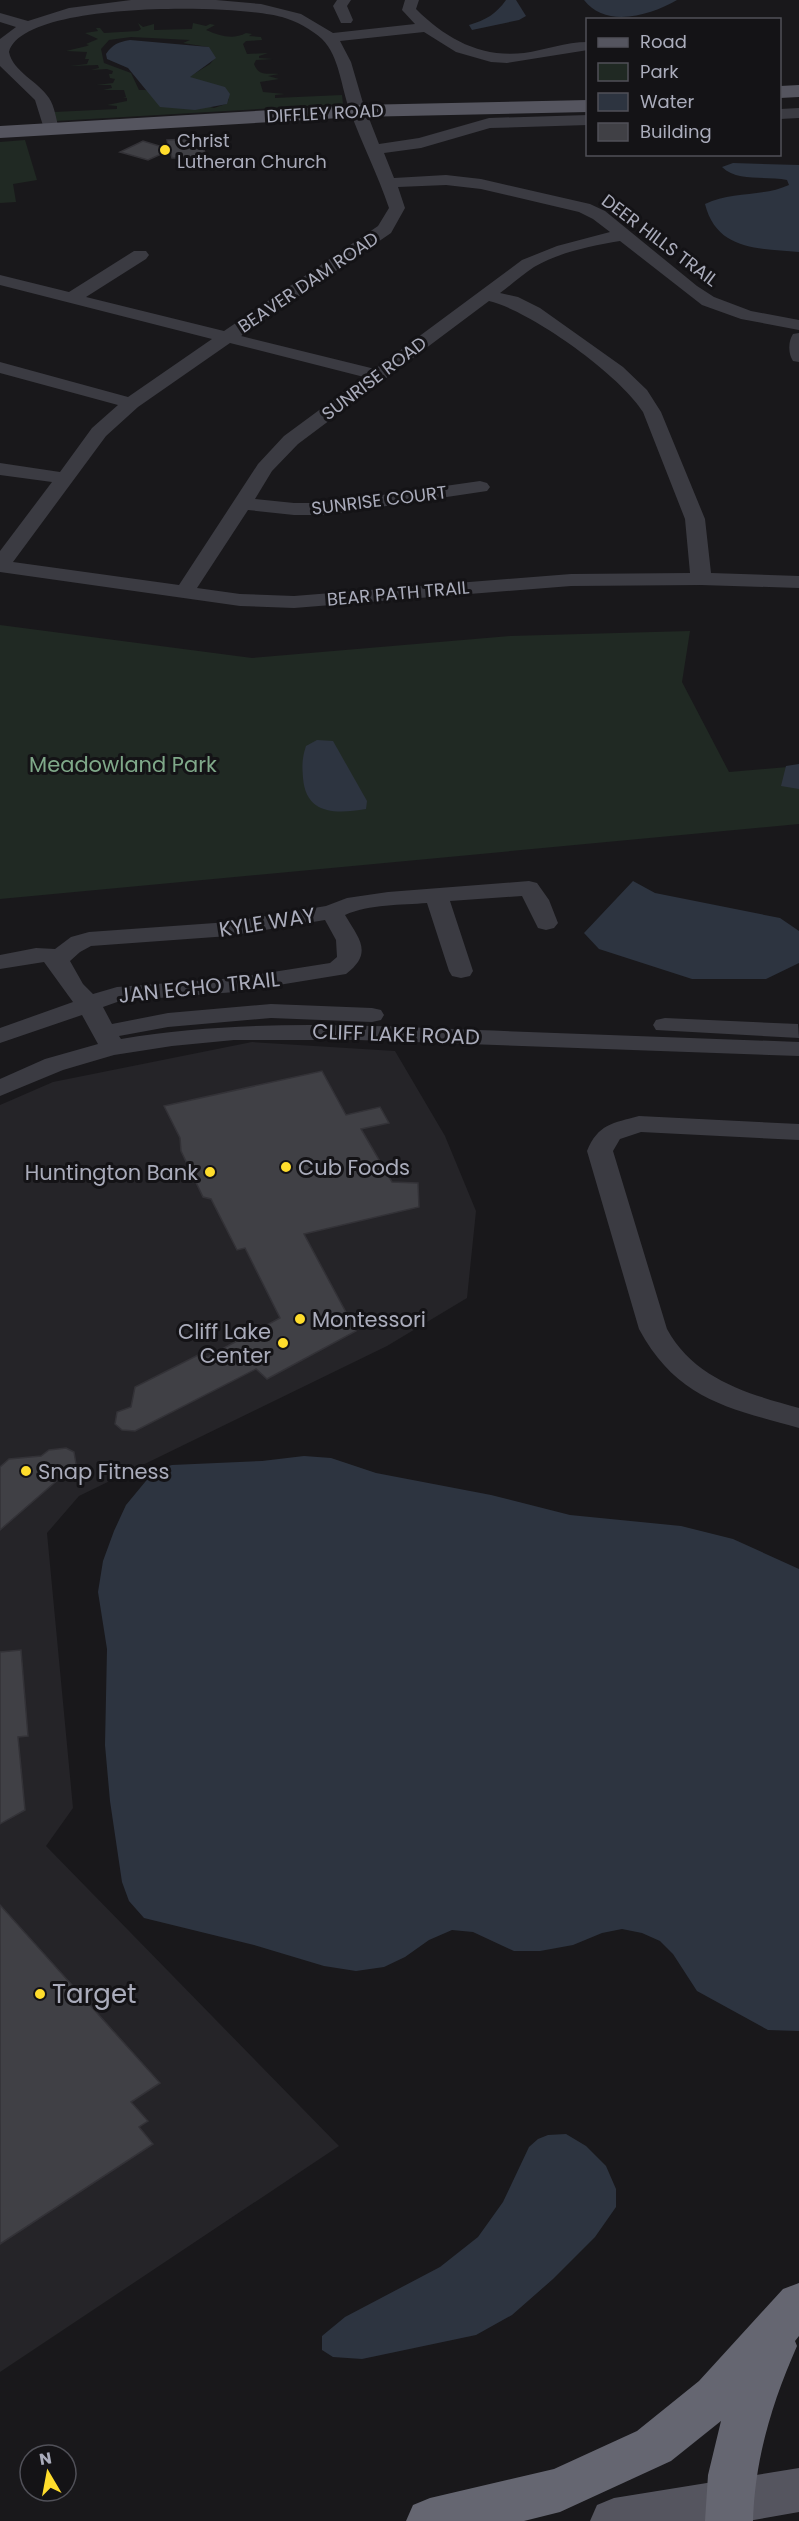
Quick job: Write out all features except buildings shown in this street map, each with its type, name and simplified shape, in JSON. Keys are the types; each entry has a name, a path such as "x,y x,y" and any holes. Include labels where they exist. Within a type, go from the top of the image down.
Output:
{"highway":[{"path":"729,2512 740,2431 755,2386 794,2309"},
{"path":"430,2521 560,2490 654,2446 716,2396 794,2309"}],"main road":[{"path":"781,92 799,91"},
{"path":"781,100 799,99"},
{"name":"DIFFLEY ROAD","path":"0,132 357,111 586,104"},
{"path":"614,2521 729,2512 799,2490"}],"street":[{"path":"344,0 340,6 346,20"},
{"path":"412,0 409,10 426,27 447,42 483,57 524,57 563,47 586,45"},
{"path":"51,129 44,100 33,88 3,65 1,55 4,45 13,35 29,26 73,10 110,4 209,2 259,4 308,23 330,38 426,27"},
{"path":"0,17 29,26"},
{"name":"BEAVER DAM ROAD","path":"0,566 99,432 131,403 385,229 397,208 389,183 357,111 347,72 330,38"},
{"path":"781,114 799,113"},
{"path":"374,149 422,143 489,123 586,120"},
{"name":"DEER HILLS TRAIL","path":"389,183 446,180 481,184 584,208 599,215 691,290 708,301 747,315 799,325"},
{"name":"SUNRISE ROAD","path":"184,593 265,468 291,440 528,264 548,254 581,243 623,235"},
{"path":"72,298 140,255"},
{"path":"0,280 376,375"},
{"path":"486,295 512,302 534,312 617,370 641,394 652,412 695,519 701,579"},
{"path":"799,338 799,357"},
{"path":"0,367 131,403"},
{"path":"0,469 64,478"},
{"name":"SUNRISE COURT","path":"242,503 294,509 326,509 480,487"},
{"name":"BEAR PATH TRAIL","path":"0,566 240,600 294,602 571,580 701,579 799,582"},
{"name":"KYLE WAY","path":"58,961 69,947 89,939 229,929 332,912 347,905 388,899 529,888 537,900 546,923"},
{"path":"437,896 461,971"},
{"name":"JAN ECHO TRAIL","path":"0,1036 117,994 235,985 337,969 349,960 351,954 345,930 332,912"},
{"path":"0,962 36,955 50,955 58,961 73,987 89,1005 108,1040"},
{"name":"CLIFF LAKE ROAD","path":"0,1067 108,1040 168,1020 271,1011 799,1031"},
{"name":"CLIFF LAKE ROAD","path":"0,1088 108,1040 258,1031 799,1049"},
{"path":"799,1132 639,1124 611,1133 605,1139 600,1151 653,1329 664,1351 683,1370 708,1387 739,1400 799,1418"}],"shaded area":[{"path":"252,1042 395,1051 445,1136 476,1211 467,1298 387,1346 79,1496 47,1533 73,1808 46,1846 339,2146 0,2372 0,1105 53,1082"}],"green space":[{"path":"138,23 143,27 154,24 154,30 192,29 193,23 206,26 210,24 215,25 206,30 221,35 231,37 246,33 252,34 249,36 261,37 262,40 246,41 243,44 247,54 268,53 259,58 273,59 256,60 254,64 261,73 279,74 268,76 279,79 260,82 263,92 285,94 275,95 275,98 342,95 343,104 56,121 54,112 117,109 117,106 107,105 127,101 127,98 123,97 126,97 124,90 103,90 112,88 111,85 96,85 113,83 115,79 110,78 109,74 113,71 91,70 99,68 98,65 70,66 87,64 89,59 85,59 87,52 66,51 87,46 89,45 86,44 98,39 85,33 98,31 96,28 100,28 104,33 141,29","holes":["131,37 190,40 183,43 208,47 215,58 210,64 189,77 229,99 226,104 214,108 139,90 131,73 104,63 101,49 109,40"]},
{"path":"25,140 37,180 13,184 16,202 0,203 0,142"},
{"name":"Meadowland Park","path":"0,625 252,658 510,636 690,631 682,682 729,772 799,766 799,824 0,899"}],"water":[{"path":"506,0 516,0 526,16 519,20 472,30 469,25 490,16"},
{"path":"584,0 677,0 642,14 616,17 593,9"},
{"path":"130,40 209,47 216,58 190,77 225,87 230,94 227,104 195,110 160,107 128,68 107,59 106,54 114,46"},
{"path":"733,163 799,165 799,252 756,248 730,239 719,231 711,220 705,204 726,197 769,191 789,185 787,180 744,177 722,167"},
{"path":"317,740 333,741 367,801 366,809 334,811 316,805 310,799 305,790 302,765 306,746"},
{"path":"799,764 799,789 781,786 786,766"},
{"path":"633,881 655,893 780,918 799,931 799,963 766,979 692,979 599,949 584,933"},
{"path":"304,1456 331,1458 376,1473 491,1495 570,1515 681,1526 733,1539 799,1569 799,2031 768,2030 697,1991 673,1954 660,1941 642,1933 622,1929 602,1933 573,1945 540,1951 514,1951 473,1932 452,1930 429,1940 405,1957 384,1967 356,1971 324,1966 254,1945 144,1918 129,1901 122,1882 110,1801 105,1745 107,1649 98,1592 103,1561 114,1531 126,1505 155,1470 172,1465 262,1461"},
{"path":"566,2134 586,2146 606,2166 616,2189 616,2207 595,2237 553,2279 512,2315 476,2335 362,2359 333,2357 322,2350 322,2336 345,2317 440,2267 478,2237 503,2202 529,2147 538,2139 548,2135"}],"place":[{"name":"Christ Lutheran Church","path":"165,150"},
{"name":"Cub Foods","path":"286,1167"},
{"name":"Huntington Bank","path":"210,1172"},
{"name":"Montessori","path":"300,1319"},
{"name":"Cliff Lake Center","path":"283,1343"},
{"name":"Snap Fitness","path":"26,1471"},
{"name":"Target","path":"40,1994"}]}
